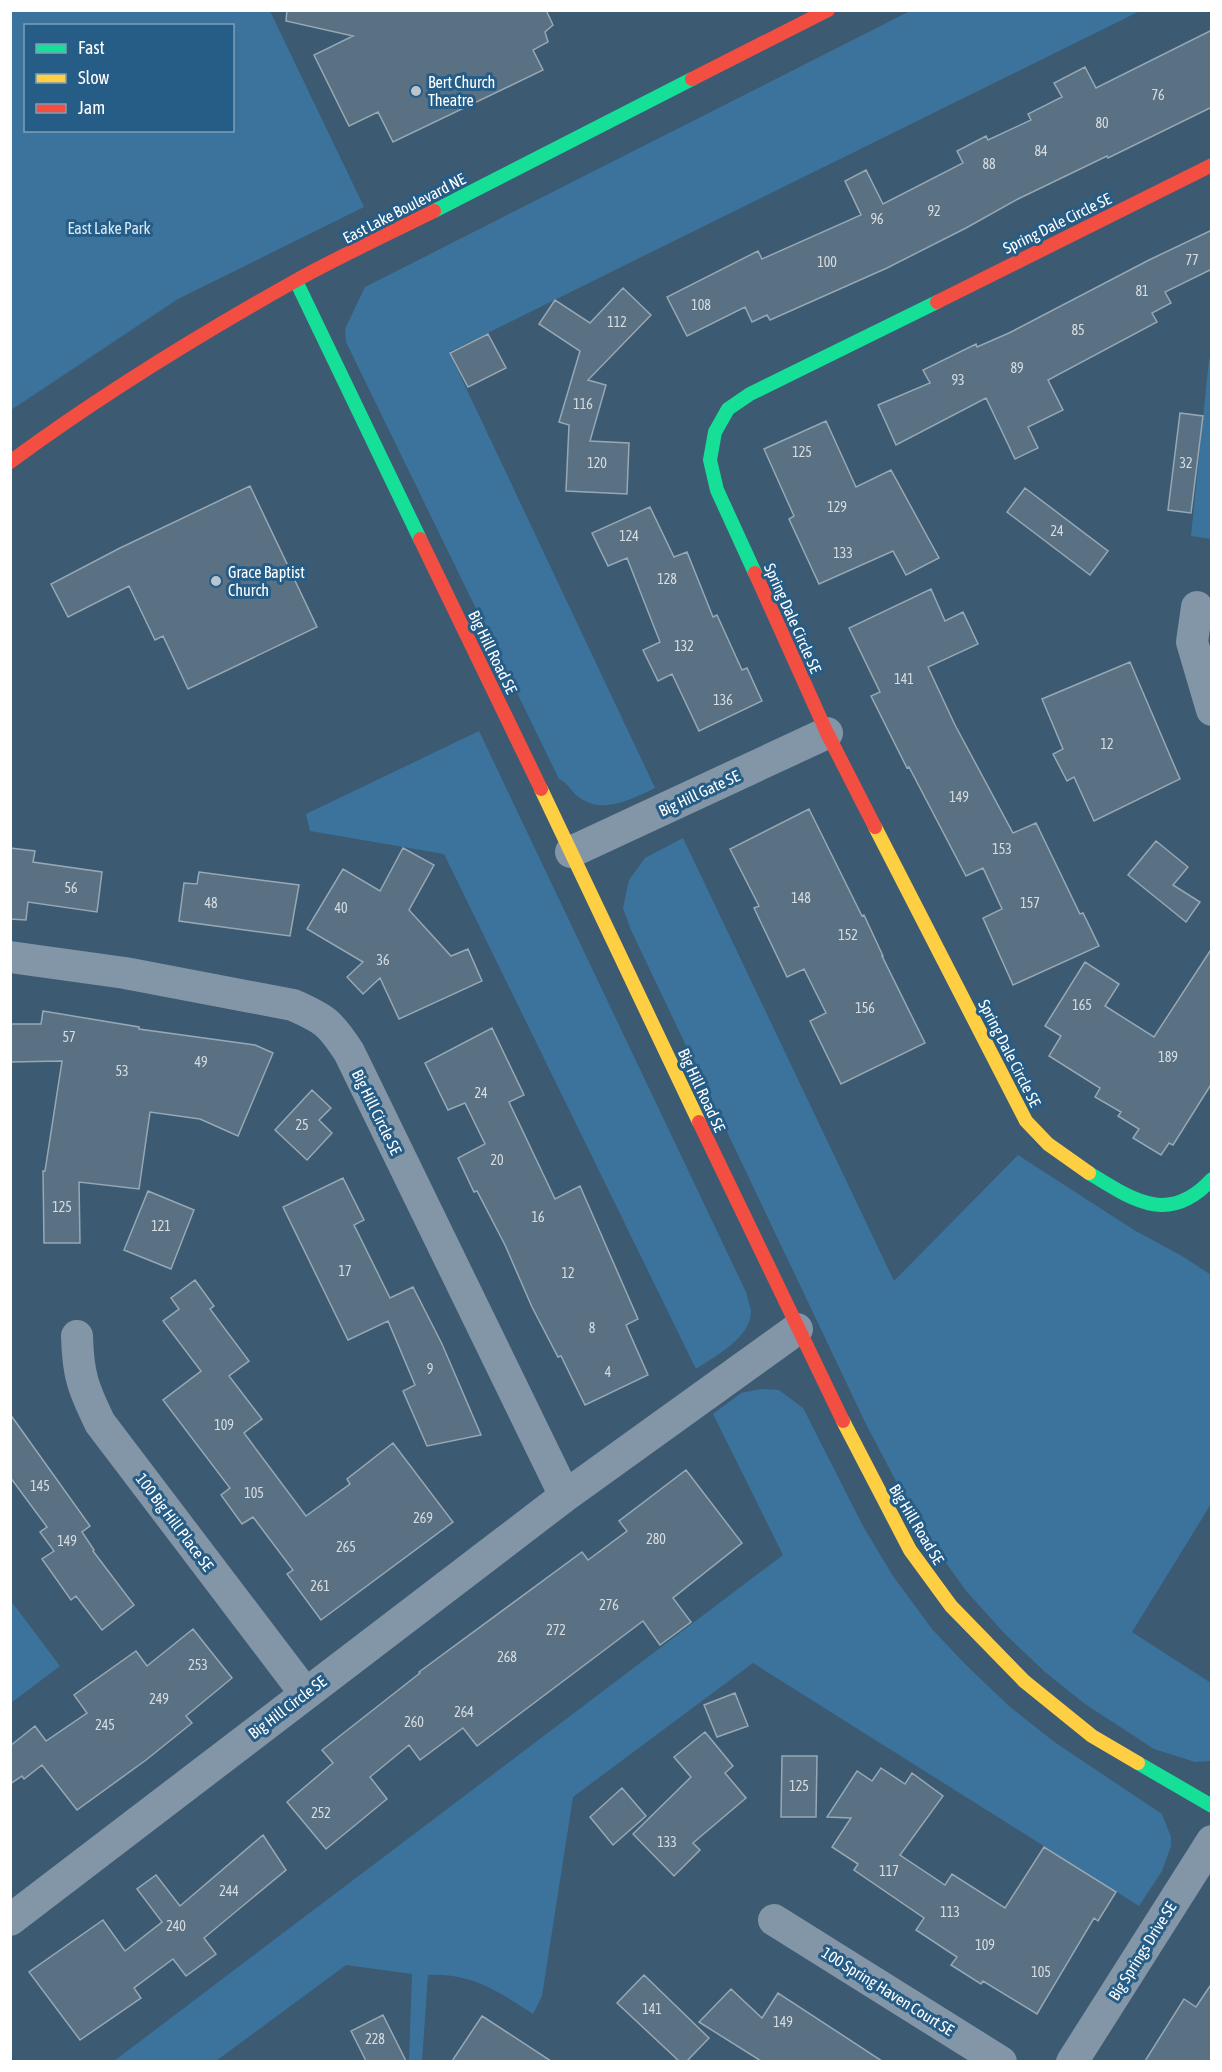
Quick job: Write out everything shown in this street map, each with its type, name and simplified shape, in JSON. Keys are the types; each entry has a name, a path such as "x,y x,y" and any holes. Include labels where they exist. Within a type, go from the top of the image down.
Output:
{"street":[{"name":"East Lake Boulevard NE","path":"10,462 74,415 122,384 296,281 828,10"},
{"name":"Spring Dale Circle SE","path":"1212,165 750,394 728,409 715,432 710,460 717,490 827,733 1026,1121 1047,1143 1082,1168 1141,1203 1165,1206 1187,1199 1204,1188 1212,1179"},
{"name":"Big Hill Road SE","path":"296,281 571,852 797,1329 910,1550 951,1606 1024,1681 1092,1736 1212,1806"},
{"path":"1197,607 1192,642 1212,710"},
{"name":"Big Hill Gate SE","path":"571,852 827,733"},
{"name":"Big Hill Circle SE","path":"10,957 125,973 293,1005 315,1015 332,1028 349,1052 565,1496"},
{"name":"Big Hill Circle SE","path":"10,1920 565,1496 797,1329"},
{"name":"100 Big Hill Place SE","path":"77,1336 78,1368 85,1393 100,1423 305,1693"},
{"name":"Big Springs Drive SE","path":"1072,2061 1212,1841"},
{"name":"100 Spring Haven Court SE","path":"774,1920 1001,2061"}],"green space":[{"name":"East Lake Park","path":"11,10 270,11 364,207 178,299 11,410"},
{"path":"910,11 1140,11 449,352 655,788 616,804 595,804 586,801 559,779 346,342 345,329 365,287"},
{"path":"1211,358 1211,539 1191,536 1209,359"},
{"path":"479,731 746,1292 751,1311 745,1330 731,1345 696,1369 444,854 310,831 306,814"},
{"path":"683,838 894,1281 1018,1155 1134,1230 1211,1275 1211,1504 1132,1632 1211,1683 1211,1761 1195,1762 1154,1749 1085,1704 1045,1672 1004,1633 967,1592 920,1527 866,1424 631,930 623,908 629,880 645,858"},
{"path":"761,1389 779,1390 803,1408 863,1526 893,1576 932,1629 1009,1706 1053,1741 1162,1814 1171,1837 1171,1846 1162,1871 1139,1906 753,1663 573,1797 542,1996 533,2014 496,1991 471,1980 428,1975 422,2061 409,2061 412,1974 346,1965 216,2061 114,2061 783,1555 713,1414 741,1393"},
{"path":"11,1601 60,1666 11,1703"}],"building":[{"name":"Bert Church Theatre","path":"287,10 546,10 553,25 545,32 548,42 533,50 543,70 393,142 378,112 349,126 314,55 353,36 286,21"},
{"path":"1212,30 1212,107 1018,199 887,268 770,320 767,315 752,322 745,307 687,336 667,297 758,251 762,259 861,215 845,181 866,170 883,204 963,163 957,151 986,136 988,140 1031,120 1028,114 1062,97 1054,83 1085,67 1096,88"},
{"path":"1212,230 1212,269 1165,292 1171,303 1152,313 1157,322 1048,380 1063,410 1028,427 1038,448 1015,459 986,398 896,445 878,405 930,383 923,370 976,344 977,347 1009,333"},
{"path":"623,288 651,315 588,380 606,385 590,441 629,443 627,494 566,491 569,425 559,422 580,351 539,324 555,300 590,323"},
{"path":"488,334 506,368 468,387 450,353"},
{"path":"1180,413 1203,416 1191,513 1168,510"},
{"path":"826,421 856,487 891,470 939,558 906,575 893,551 819,584 789,519 794,516 764,449"},
{"name":"Grace Baptist Church","path":"250,486 317,627 188,689 163,636 155,640 129,586 68,617 51,584 120,548"},
{"path":"1025,488 1108,551 1090,575 1007,512"},
{"path":"650,507 674,557 687,552 713,617 717,615 742,670 747,668 762,701 699,731 672,674 658,681 643,650 660,642 627,558 608,566 592,533"},
{"path":"931,589 945,621 963,612 978,644 928,667 955,725 1013,833 1036,823 1080,914 1083,913 1099,946 1013,985 983,918 1002,909 983,868 966,876 909,767 907,768 871,696 880,692 849,628"},
{"path":"1130,662 1180,779 1094,821 1074,777 1067,781 1053,754 1063,749 1042,699"},
{"path":"809,809 862,916 864,915 925,1043 841,1084 810,1021 826,1013 804,969 787,977 754,908 759,906 730,849"},
{"path":"1156,841 1188,867 1173,885 1200,902 1186,922 1128,875"},
{"path":"10,848 35,851 33,862 102,872 97,912 28,902 26,920 10,919"},
{"path":"403,848 434,865 409,910 451,956 468,949 482,981 399,1019 380,978 363,994 347,977 363,962 307,929 343,869 380,891"},
{"path":"199,872 299,885 290,936 179,921 184,883 197,884"},
{"path":"1212,948 1212,1083 1173,1145 1169,1143 1161,1155 1133,1138 1139,1129 1118,1116 1121,1112 1095,1097 1100,1088 1049,1056 1061,1036 1045,1026 1085,962 1119,984 1105,1006 1154,1037"},
{"path":"43,1011 139,1027 139,1029 255,1045 273,1053 238,1136 200,1119 150,1112 139,1189 79,1182 80,1243 44,1243 43,1171 45,1171 62,1061 10,1062 10,1024 41,1024"},
{"path":"492,1028 524,1095 509,1102 555,1199 580,1186 638,1319 626,1325 648,1375 585,1405 561,1356 558,1357 532,1307 505,1245 477,1191 474,1192 458,1158 485,1144 465,1103 448,1110 425,1063"},
{"path":"312,1090 331,1108 319,1120 332,1133 307,1160 275,1130"},
{"path":"343,1178 364,1220 354,1225 390,1298 413,1287 442,1344 481,1435 427,1446 403,1391 415,1385 388,1321 348,1340 283,1207"},
{"path":"148,1191 194,1210 171,1269 124,1250"},
{"path":"195,1280 214,1306 210,1309 249,1361 229,1376 262,1419 244,1433 306,1516 350,1484 347,1479 393,1443 453,1522 321,1620 287,1574 293,1570 253,1517 242,1524 221,1495 230,1488 163,1400 201,1371 163,1321 179,1309 171,1298"},
{"path":"10,1414 90,1526 82,1532 93,1551 134,1605 102,1630 76,1596 71,1600 42,1559 54,1551 40,1532 47,1527 10,1477"},
{"path":"686,1470 742,1543 673,1598 691,1622 660,1645 643,1621 477,1746 463,1728 420,1760 409,1745 370,1777 387,1799 326,1849 287,1802 333,1763 322,1750 419,1672 582,1552 588,1560 627,1531 619,1521"},
{"path":"193,1629 232,1678 186,1716 192,1723 77,1810 42,1765 24,1779 22,1776 10,1784 10,1746 35,1726 46,1741 87,1713 74,1695 136,1651 147,1666"},
{"path":"735,1693 748,1726 717,1737 704,1705"},
{"path":"705,1732 733,1766 725,1773 746,1798 693,1843 700,1850 674,1876 633,1834 691,1777 674,1757"},
{"path":"782,1756 817,1756 816,1817 781,1817"},
{"path":"881,1768 905,1784 912,1773 943,1796 900,1855 945,1885 952,1874 1005,1908 1044,1847 1116,1892 1098,1921 1094,1918 1037,2014 983,1981 981,1984 951,1965 957,1957 916,1930 924,1918 854,1870 858,1864 832,1847 851,1818 827,1817 857,1771 872,1781"},
{"path":"622,1788 646,1816 613,1845 590,1817"},
{"path":"263,1835 286,1870 204,1938 216,1954 186,1976 173,1959 134,1988 141,1998 80,2040 29,1972 103,1920 125,1951 162,1922 137,1889 156,1875 180,1906"},
{"path":"644,1975 709,2038 687,2061 679,2061 617,2003"},
{"path":"1212,1983 1212,2061 1145,2061 1184,1999 1196,2007"},
{"path":"731,1989 762,2018 778,1993 882,2061 761,2061 699,2022"},
{"path":"383,2015 406,2061 366,2061 351,2031"},
{"path":"482,2016 551,2061 452,2061"}],"traffic: fast":[{"path":"434,211 692,79"},
{"path":"296,281 420,539"},
{"path":"755,573 717,490 710,460 715,432 728,409 750,394 937,302"},
{"path":"1089,1173 1136,1199 1151,1204 1166,1205 1181,1202 1212,1179"},
{"path":"1138,1763 1212,1806"}],"traffic: slow":[{"path":"541,789 699,1122"},
{"path":"875,827 1026,1121 1048,1144 1089,1173"},
{"path":"843,1421 910,1550 951,1606 1024,1681 1092,1736 1138,1763"}],"traffic: jam":[{"path":"692,79 828,10"},
{"path":"937,302 1212,165"},
{"path":"10,462 114,390 222,323 312,272 434,211"},
{"path":"420,539 541,789"},
{"path":"755,573 827,733 875,827"},
{"path":"699,1122 843,1421"}],"place":[{"name":"Bert Church Theatre","path":"416,91"},
{"name":"Grace Baptist Church","path":"216,581"}]}
